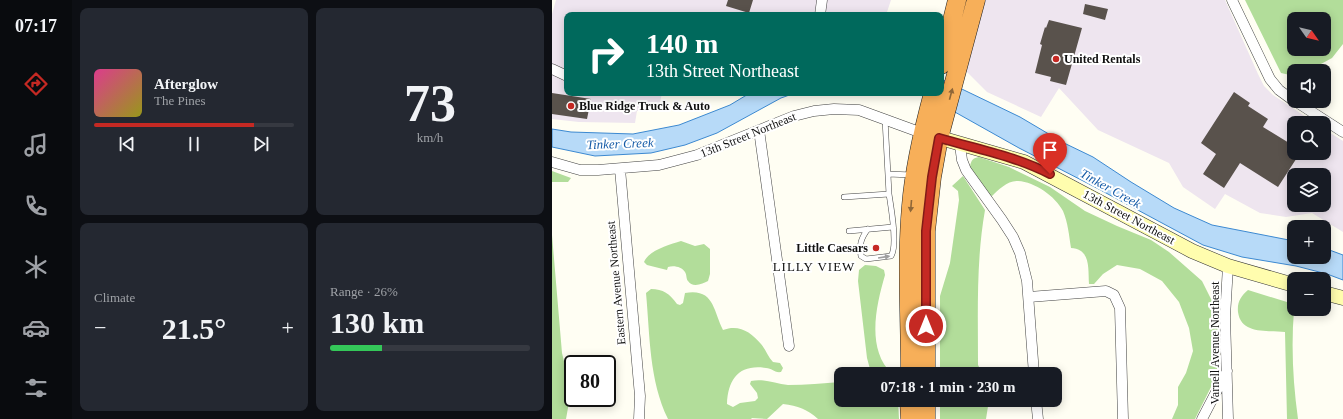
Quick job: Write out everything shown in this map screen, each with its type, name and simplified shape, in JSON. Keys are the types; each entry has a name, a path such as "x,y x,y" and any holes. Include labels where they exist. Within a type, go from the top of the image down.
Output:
{"highway":[{"path":"944,82 947,65 946,27 957,0"},
{"path":"947,65 969,29 976,0"},
{"path":"910,367 909,233 911,206 915,175 935,131 928,112 932,96"},
{"path":"926,367 926,231 935,131 941,96"}],"street":[{"path":"820,12 822,0"},
{"path":"1232,0 1270,79 1279,90 1287,96"},
{"path":"946,27 969,29"},
{"path":"552,69 564,75"},
{"path":"1305,108 1343,132"},
{"name":"13th Street Northeast","path":"552,162 580,170 620,169 659,165 680,161 697,155 794,116 814,111 834,109 859,110 884,119 935,131 960,145 998,153 1024,162 1038,168 1192,251 1228,266 1287,283"},
{"path":"759,130 789,346"},
{"path":"960,145 962,160 966,170 1002,220 1017,248 1024,267 1029,297 1034,367"},
{"name":"Eastern Avenue Northeast","path":"620,169 639,388 640,419"},
{"name":"Varnell Avenue Northeast","path":"1228,266 1225,317 1228,419"},
{"path":"1029,297 1106,291 1114,294 1120,308 1123,419"},
{"path":"1331,295 1343,298"},
{"path":"1202,419 1227,370"},
{"path":"1037,407 1038,419"}],"lane":[{"path":"868,229 859,247 862,256 866,260 891,256 894,252 893,227 884,119"},
{"path":"888,174 915,175"},
{"path":"844,197 890,194"},
{"path":"849,231 893,227"}],"shaded area":[{"path":"556,0 891,0 887,12 564,12 564,96 661,96 658,111 637,111 635,123 579,122 552,119 552,14"},
{"path":"985,0 1225,0 1264,86 1273,95 1287,104 1287,108 1292,108 1304,116 1287,116 1287,160 1331,160 1331,133 1343,141 1343,232 1331,225 1331,220 1323,220 1312,213 1286,217 1260,213 1225,194 1215,209 1183,187 1169,163 1098,130 1059,88 1041,117 987,92 966,71"}],"green space":[{"path":"1245,0 1343,0 1343,44 1332,58 1321,64 1287,64 1287,74 1281,73"},
{"path":"979,157 1009,167 1050,187 1085,211 1151,240 1169,252 1202,281 1215,307 1219,341 1220,369 1195,419 1172,419 1178,405 1178,387 1186,373 1193,351 1189,328 1179,302 1162,281 1140,269 1117,265 1103,274 1094,284 1089,284 1088,266 1085,256 1077,249 1071,248 1065,216 1055,200 1038,187 1018,181 1011,182 1000,188 992,196 987,194 970,167 973,160"},
{"path":"552,171 571,178 568,182 552,182"},
{"path":"963,176 985,210 979,268 979,367 940,367 940,296 950,263 959,200 958,191 952,186"},
{"path":"552,235 564,361 564,407 568,407 566,419 552,419"},
{"path":"681,241 695,246 704,244 710,249 710,274 708,281 695,285 687,280 684,270 680,268 670,266 667,270 647,265 644,262 650,254 655,251"},
{"path":"865,265 876,266 884,270 885,275 876,313 875,327 879,352 886,367 869,367 867,358 858,281 859,270"},
{"path":"651,289 659,290 672,297 677,304 680,305 683,303 685,293 695,292 702,294 711,302 723,330 734,328 744,330 761,344 773,362 780,363 783,368 781,372 768,368 757,367 749,368 737,375 733,380 728,395 727,404 733,407 740,403 755,401 758,398 757,393 750,384 751,381 756,380 788,385 834,382 834,407 898,407 899,419 818,419 802,408 783,404 767,419 668,419 657,389 651,358 646,293"},
{"path":"1248,290 1287,302 1287,316 1294,316 1293,365 1298,419 1287,419 1285,332 1256,330 1244,325 1238,312 1238,305 1241,297"},
{"path":"940,407 988,407 986,419 940,419"}],"water":[{"name":"Tinker Creek","path":"944,80 1020,117 1064,143 1093,157 1174,208 1212,225 1287,240 1287,264 1331,264 1331,251 1343,255 1343,280 1331,276 1331,272 1319,272 1296,266 1242,257 1203,245 1019,148 926,96 944,96"},
{"name":"Tinker Creek","path":"745,96 787,96 717,133 685,145 651,153 595,156 552,147 552,129 571,132 633,134 679,125 730,105"}],"building":[{"path":"728,0 753,0 749,12 726,6"},
{"path":"1085,4 1108,9 1105,20 1083,14"},
{"name":"United Rentals","path":"1049,20 1082,28 1066,85 1050,81 1051,77 1035,73 1042,45 1040,44 1045,27 1046,28"},
{"path":"1234,92 1250,103 1248,106 1268,119 1263,127 1287,142 1287,160 1295,160 1290,168 1287,168 1287,173 1278,187 1240,163 1224,188 1203,174 1216,154 1201,143"},
{"name":"Blue Ridge Truck & Auto","path":"552,93 591,99 587,119 552,114"}],"place":[{"name":"United Rentals","path":"1056,59"},
{"name":"Blue Ridge Truck & Auto","path":"571,106"},
{"name":"Little Caesars","path":"876,248"}],"district":[{"name":"LILLY VIEW","path":"814,266"}],"route":[{"path":"926,326 926,231 932,177 939,138 960,145 998,153 1024,162 1050,174"}]}
